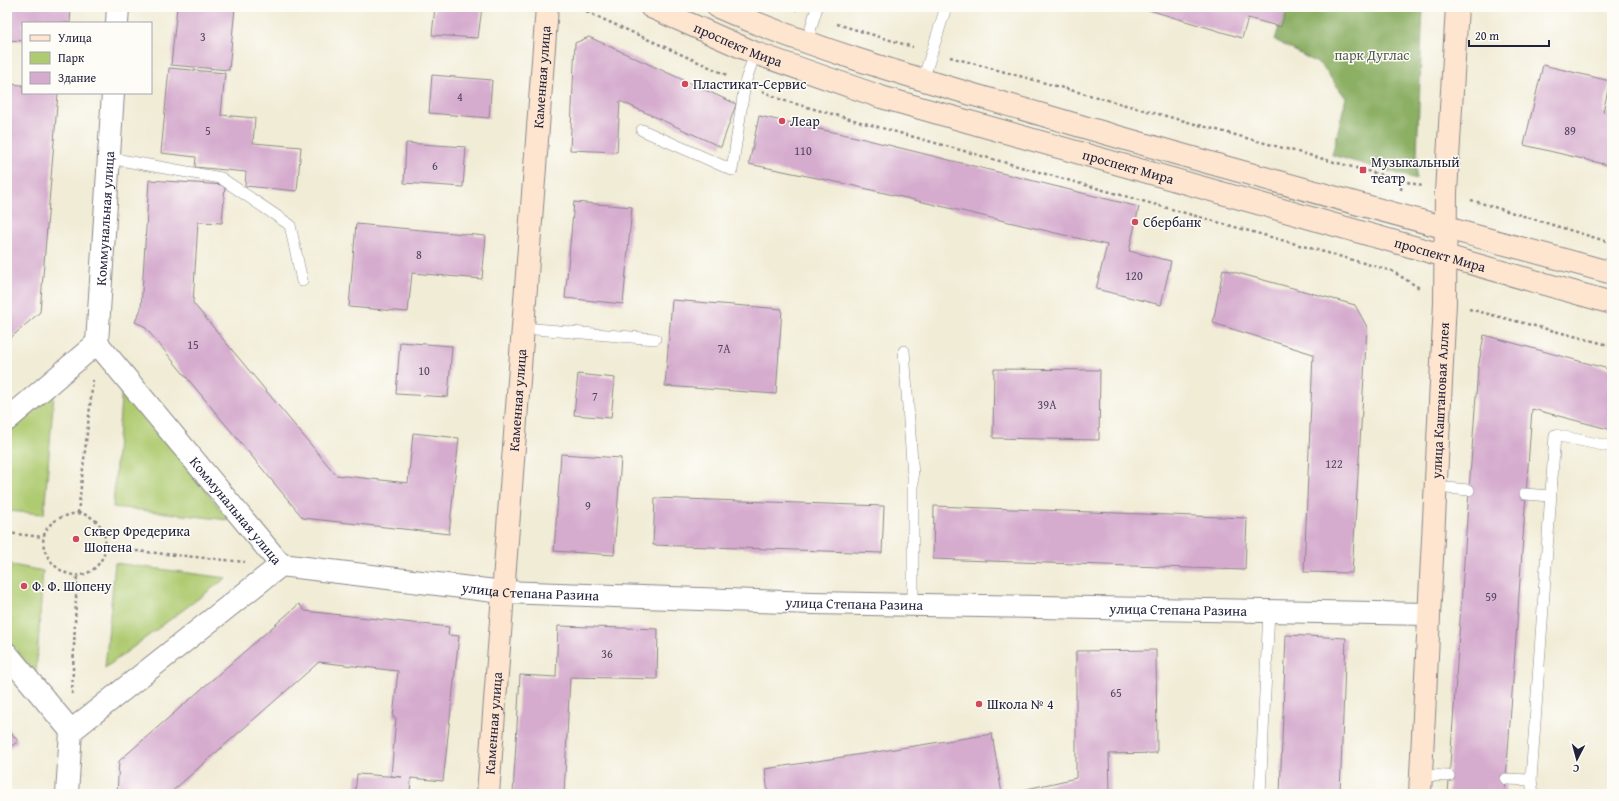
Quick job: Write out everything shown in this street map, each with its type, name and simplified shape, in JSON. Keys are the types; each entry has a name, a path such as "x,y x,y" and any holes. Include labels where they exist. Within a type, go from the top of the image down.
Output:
{"main road":[{"name":"Каменная улица","path":"488,794 547,7"},
{"name":"проспект Мира","path":"652,7 755,53 916,107 1446,257 1612,302"},
{"name":"проспект Мира","path":"718,7 763,27 923,80 1108,134 1612,273"},
{"name":"улица Каштановая Аллея","path":"1420,785 1445,303 1446,192 1457,7"}],"street":[{"path":"117,22 118,7"},
{"name":"Коммунальная улица","path":"71,731 281,565 97,343 113,94"},
{"path":"7,420 97,343"},
{"name":"улица Степана Разина","path":"281,565 503,592 913,605 1429,614"},
{"path":"7,654 71,731 67,794"}],"lane":[{"path":"923,80 946,7"},
{"path":"807,42 815,12"},
{"path":"642,130 732,170 745,83 755,53"},
{"path":"108,158 221,178 290,225 302,281"},
{"path":"523,328 655,339"},
{"path":"904,351 913,476 913,605"},
{"path":"1533,794 1531,780 1555,435 1612,447"},
{"path":"1435,487 1469,490"},
{"path":"1525,494 1550,496"},
{"path":"1260,794 1269,611"},
{"path":"1420,785 1449,776"},
{"path":"1506,779 1531,780"}],"path":[{"path":"576,7 782,100 1392,271 1445,303 1612,346"},
{"path":"586,12 589,7"},
{"path":"790,7 815,12 932,52 1446,192 1612,243"},
{"path":"78,513 97,343"},
{"path":"78,513 93,518 101,527 106,540 106,548 104,555 96,566 77,575 64,572 49,561 44,548 43,537 56,519 64,515 78,513"},
{"path":"7,532 43,537"},
{"path":"106,548 281,565"},
{"path":"71,731 77,575"}],"green space":[{"name":"парк Дуглас","path":"1285,7 1423,7 1416,179 1332,155 1346,98 1321,65 1275,40"},
{"path":"122,385 229,520 113,507"},
{"path":"54,394 44,514 7,511 7,434"},
{"path":"115,563 226,578 105,668"},
{"path":"7,564 43,571 36,675 7,639"}],"building":[{"path":"7,7 71,7 70,22 22,22 22,41 7,40"},
{"path":"177,7 235,7 229,70 171,65"},
{"path":"435,7 482,7 478,38 432,35"},
{"path":"1139,7 1287,7 1281,27 1248,18 1242,38"},
{"path":"589,37 736,104 721,147 620,101 617,152 570,150 575,43"},
{"path":"1543,65 1610,81 1603,112 1612,114 1612,166 1524,145"},
{"path":"169,68 225,73 221,115 255,118 253,143 301,147 297,191 245,186 246,172 195,167 196,157 161,153"},
{"path":"432,75 492,80 489,118 429,113"},
{"path":"7,84 22,85 22,94 58,94 40,312 7,341"},
{"path":"759,116 856,137 1139,207 1129,251 1171,261 1161,305 1096,289 1107,245 846,184 749,164"},
{"path":"406,143 466,147 463,187 404,183"},
{"path":"149,180 225,185 222,223 198,222 193,303 336,475 408,483 413,433 459,438 449,534 303,518 144,326 135,322 141,309"},
{"path":"574,202 632,207 623,304 565,298"},
{"path":"356,224 486,236 482,279 412,273 408,312 349,307"},
{"path":"1223,269 1355,305 1367,327 1352,573 1304,572 1313,354 1213,323"},
{"path":"672,300 782,309 776,394 665,386"},
{"path":"1484,335 1612,370 1612,430 1532,409 1505,794 1448,794 1478,369"},
{"path":"400,342 452,346 448,397 396,394"},
{"path":"994,369 1100,370 1099,440 993,438"},
{"path":"578,374 615,378 611,418 574,415"},
{"path":"561,454 621,458 614,555 554,551"},
{"path":"655,498 884,506 882,553 653,545"},
{"path":"934,506 1247,518 1245,570 933,559"},
{"path":"299,604 305,611 449,627 448,635 459,636 443,781 411,778 410,794 355,794 357,774 402,777 391,776 396,718 393,718 398,671 319,662 169,794 117,794 119,761"},
{"path":"558,626 658,629 657,679 570,677 564,794 513,794 520,675 556,677"},
{"path":"1286,635 1346,638 1340,794 1280,794"},
{"path":"1156,650 1157,753 1109,754 1110,791 1068,794 1004,794 1076,778 1076,651"},
{"path":"7,728 18,741 7,750"},
{"path":"992,734 1002,794 955,794 954,790 928,794 768,794 765,769"}],"place":[{"name":"Пластикат-Сервис","path":"685,84"},
{"name":"Леар","path":"782,121"},
{"name":"Музыкальный театр","path":"1363,170"},
{"name":"Сбербанк","path":"1135,222"},
{"name":"Сквер Фредерика Шопена","path":"76,539"},
{"name":"Ф. Ф. Шопену","path":"24,586"},
{"name":"Школа № 4","path":"979,704"}]}
